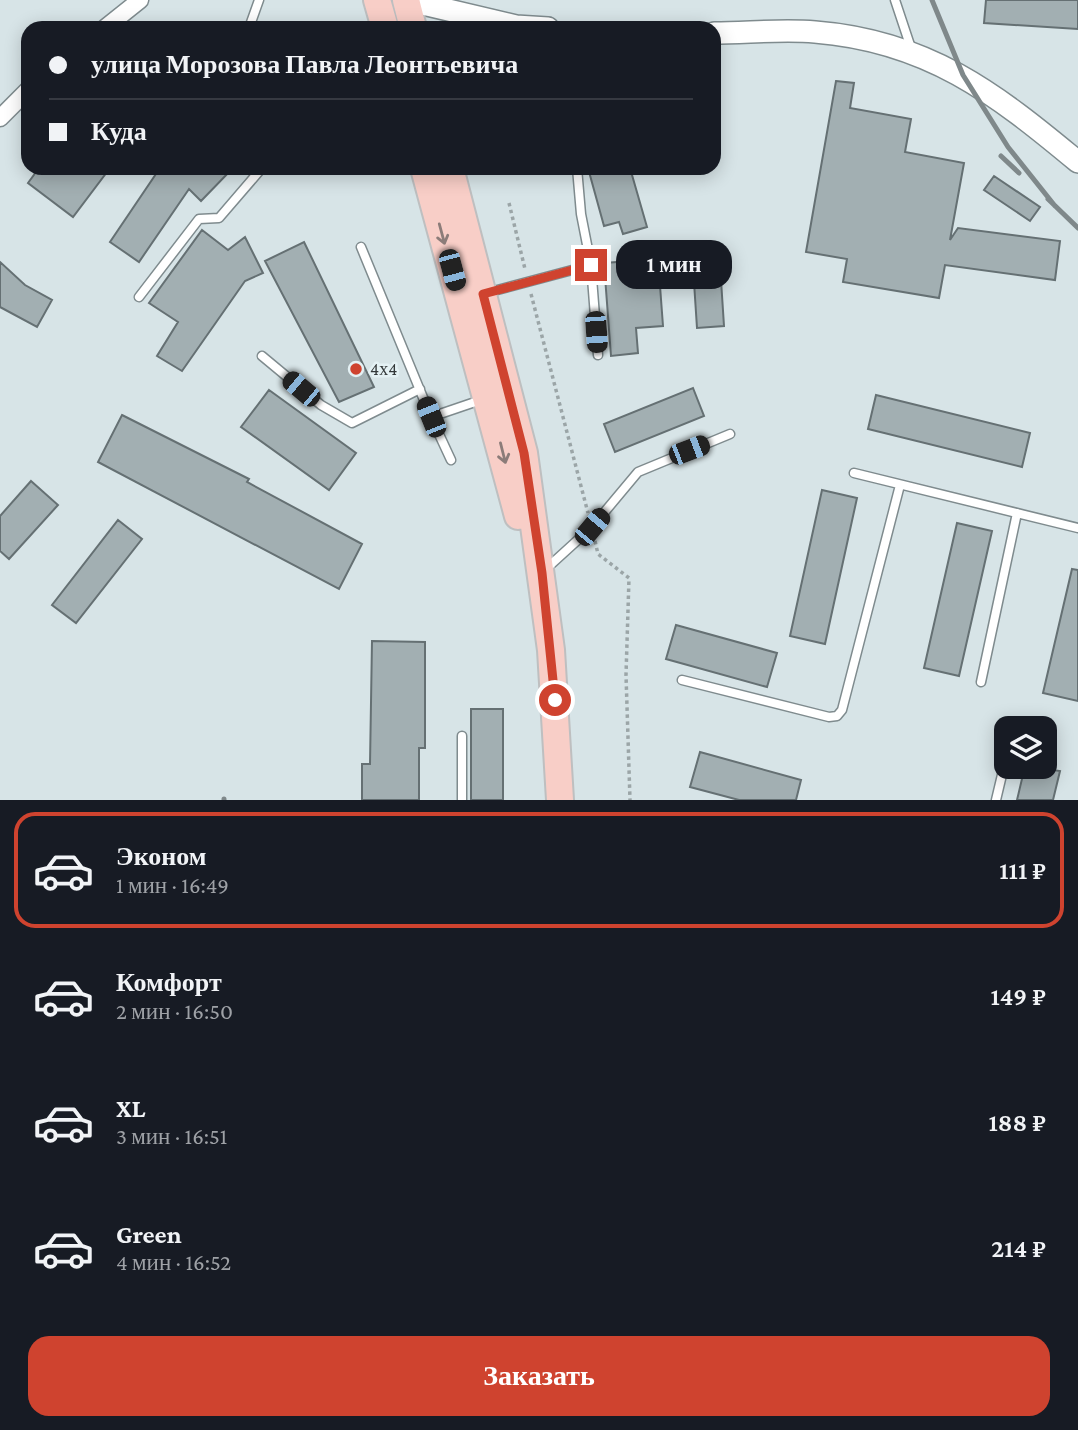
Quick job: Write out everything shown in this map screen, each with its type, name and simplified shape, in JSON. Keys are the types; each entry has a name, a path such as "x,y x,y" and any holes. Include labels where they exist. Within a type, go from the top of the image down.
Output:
{"main road":[{"path":"377,0 383,21"},
{"path":"406,0 411,21"},
{"path":"426,175 488,397 520,527 542,573"},
{"path":"452,175 524,453 551,650 560,800"}],"street":[{"path":"114,21 140,0"},
{"path":"406,0 488,21"},
{"path":"721,33 816,32 912,51 963,75 1006,102 1078,162"},
{"path":"0,118 21,97"}],"lane":[{"path":"252,21 260,0"},
{"path":"895,0 912,51"},
{"path":"139,297 199,219 219,218 256,175"},
{"path":"578,175 581,214 591,265 598,355"},
{"path":"361,247 451,460"},
{"path":"483,294 591,265"},
{"path":"262,356 321,405 352,423 420,389"},
{"path":"431,417 488,397"},
{"path":"542,573 592,527 638,472 730,434"},
{"path":"854,473 1078,528"},
{"path":"682,680 829,717 837,716 842,710 900,485"},
{"path":"981,682 1017,513"},
{"path":"462,736 462,800"},
{"path":"996,800 1001,779"}],"path":[{"path":"509,204 598,554 629,578 626,675 630,800"}],"building":[{"path":"986,0 1078,0 1078,29 984,23"},
{"path":"836,81 854,83 850,108 911,119 905,152 964,163 950,240 958,228 1060,241 1055,280 945,265 939,298 843,282 847,259 806,252"},
{"path":"34,175 105,175 73,217 28,183"},
{"path":"155,175 226,175 201,201 189,189 139,262 110,242"},
{"path":"590,175 632,175 647,227 623,234 619,222 604,226"},
{"path":"994,176 1040,207 1030,221 984,190"},
{"path":"202,230 228,250 245,237 263,273 245,281 182,371 157,356 178,322 149,303"},
{"path":"304,242 374,387 339,402 265,261"},
{"path":"658,259 663,326 636,328 638,353 611,356 604,263"},
{"path":"0,262 25,285 52,300 37,327 0,307"},
{"path":"721,280 724,326 697,328 694,282"},
{"path":"693,388 704,416 615,452 604,424"},
{"path":"269,390 356,453 329,490 241,427"},
{"path":"876,395 1030,433 1022,467 868,429"},
{"path":"122,415 249,479 247,482 362,544 339,589 98,462"},
{"path":"31,481 58,505 9,559 0,551 0,516"},
{"path":"822,490 857,498 825,644 790,636"},
{"path":"118,520 142,539 76,623 52,605"},
{"path":"957,523 992,531 959,676 924,668"},
{"path":"1072,569 1078,570 1078,701 1043,693"},
{"path":"676,625 777,653 767,687 666,659"},
{"path":"372,641 425,642 425,748 419,748 419,800 362,800 362,764 370,764"},
{"path":"471,709 503,709 503,800 471,800"},
{"path":"700,752 801,780 796,800 739,800 690,787"},
{"path":"1057,771 1060,771 1053,800 1017,800 1022,779 1057,779"}],"railway":[{"path":"932,0 963,75 1008,147 1055,206"},
{"path":"1001,156 1019,173"},
{"path":"1048,199 1078,228"}],"place":[{"name":"4х4","path":"356,369"}],"route":[{"path":"555,700 542,573 524,453 483,294 591,265"}]}
